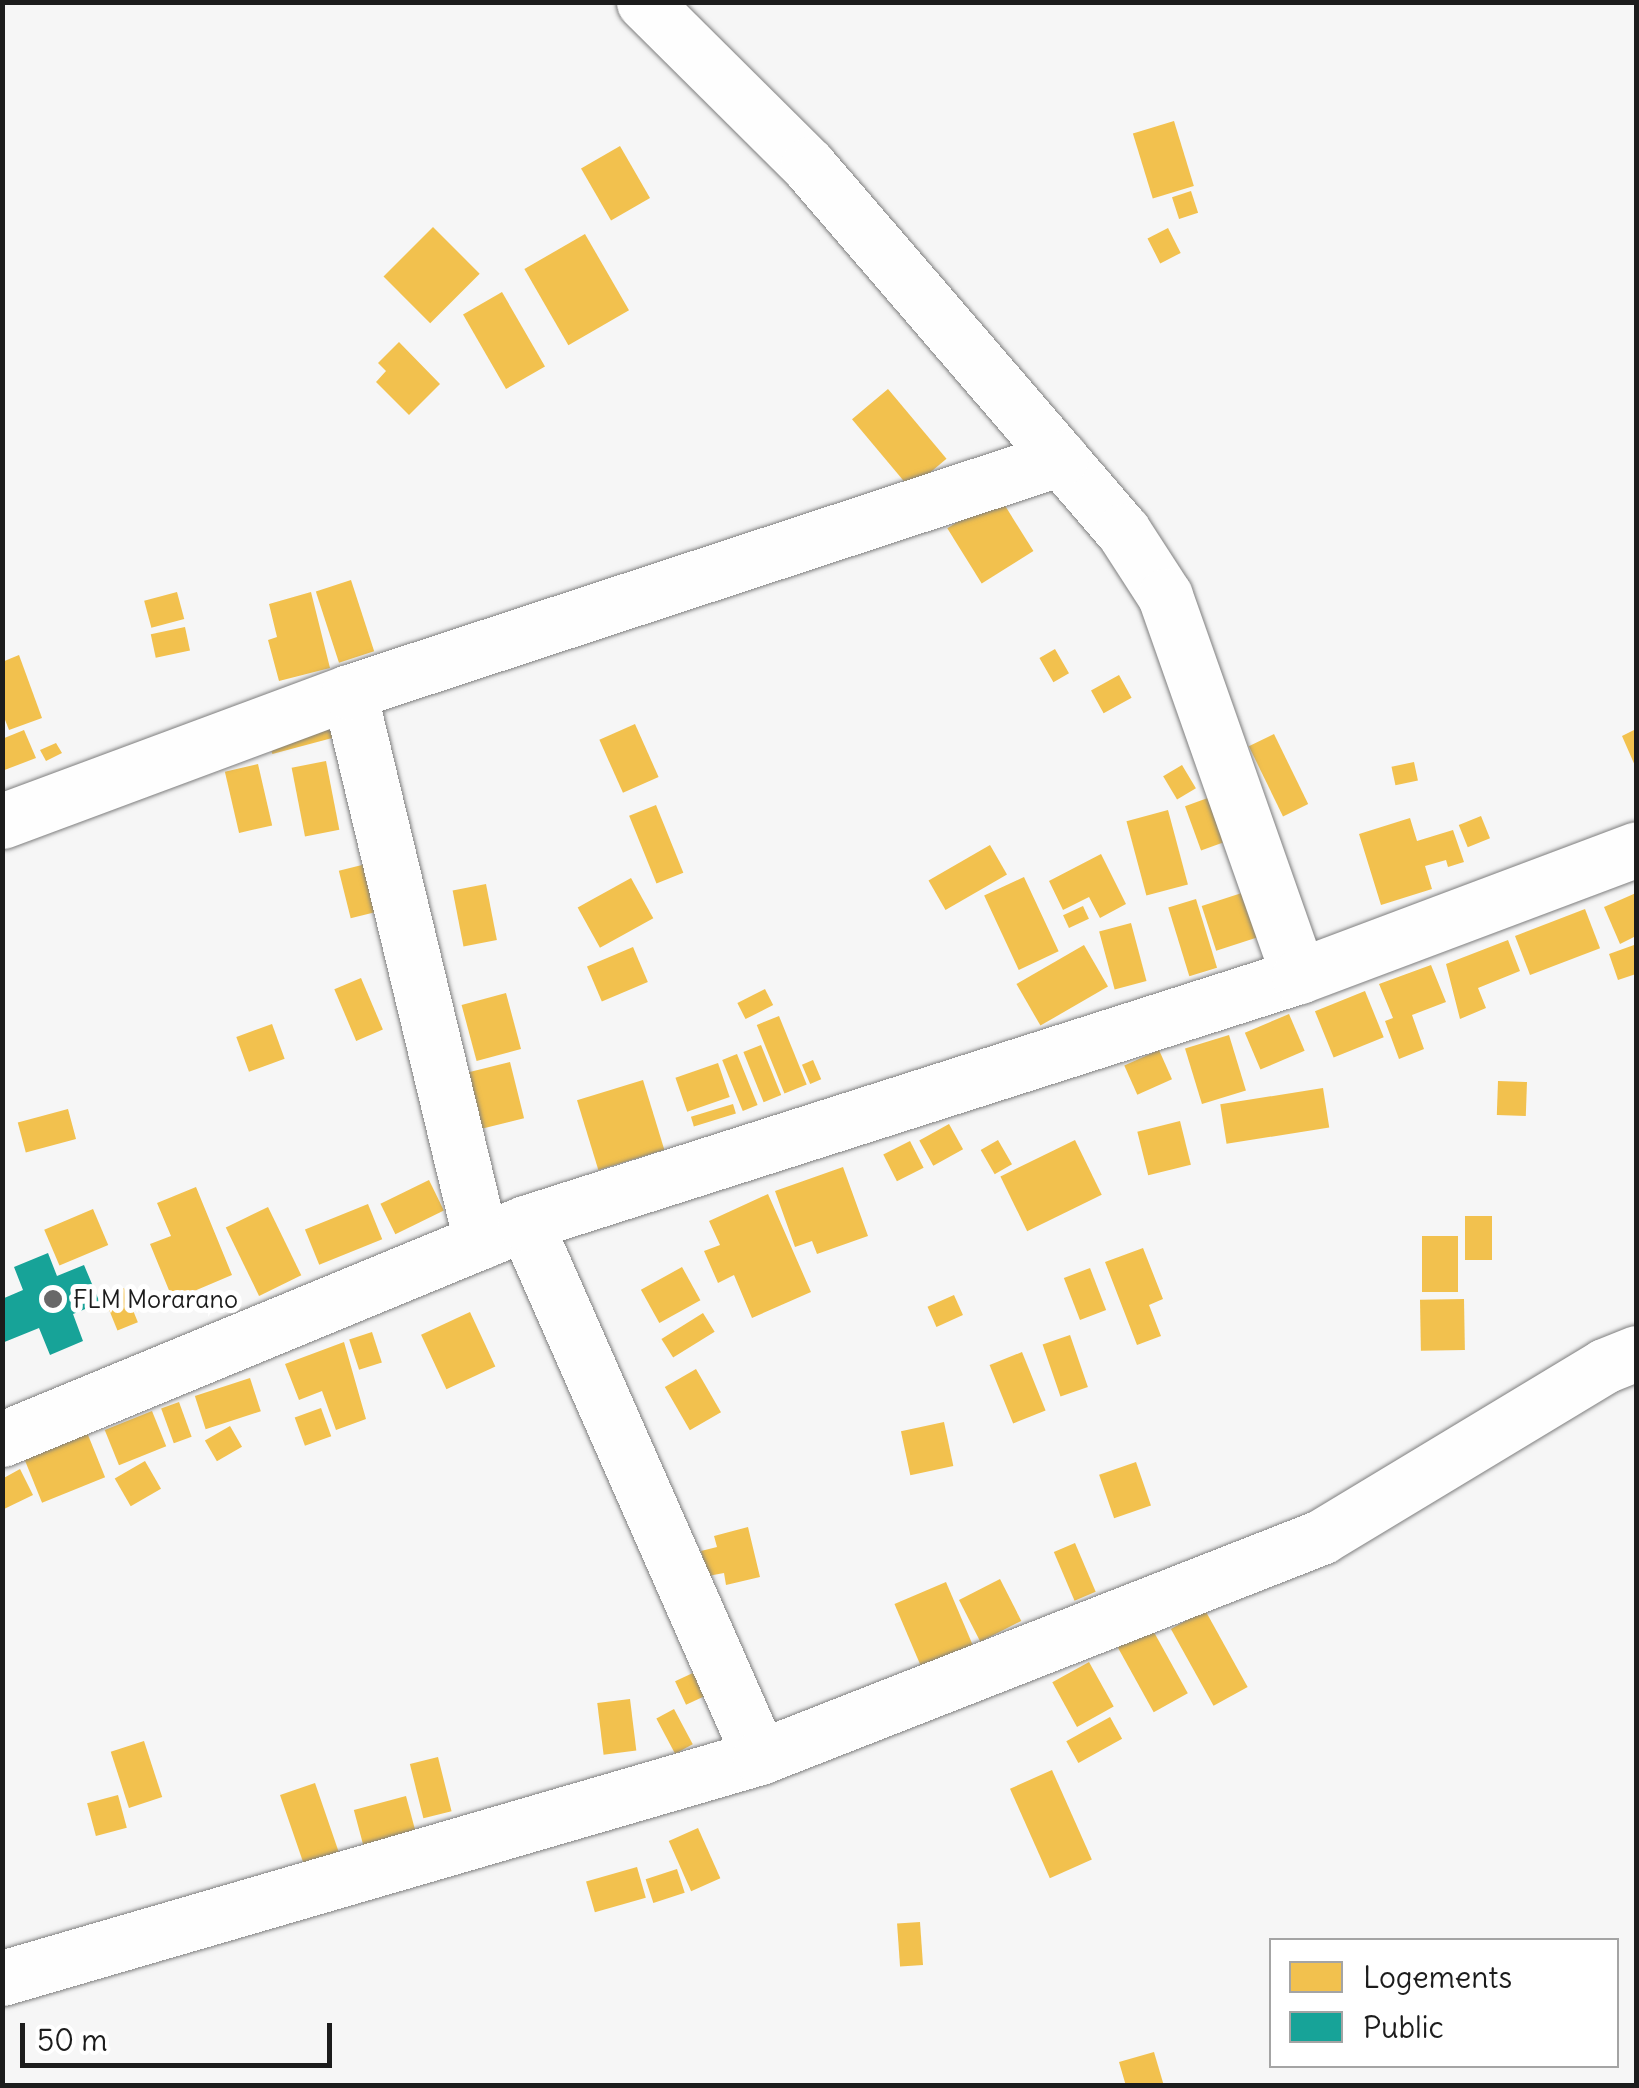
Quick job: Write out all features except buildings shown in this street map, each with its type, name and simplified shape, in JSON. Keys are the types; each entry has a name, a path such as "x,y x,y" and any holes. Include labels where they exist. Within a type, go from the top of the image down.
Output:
{"street":[{"path":"644,2 808,165 1123,531 1165,596 1299,976"},
{"path":"2,821 349,692 1061,458"},
{"path":"349,692 503,1232 760,1757"},
{"path":"2,1440 503,1232 1299,976 1636,850"},
{"path":"2,1978 760,1757 1321,1537 1604,1366 1636,1353"}],"place":[{"name":"FLM Morarano","path":"53,1299"}]}
